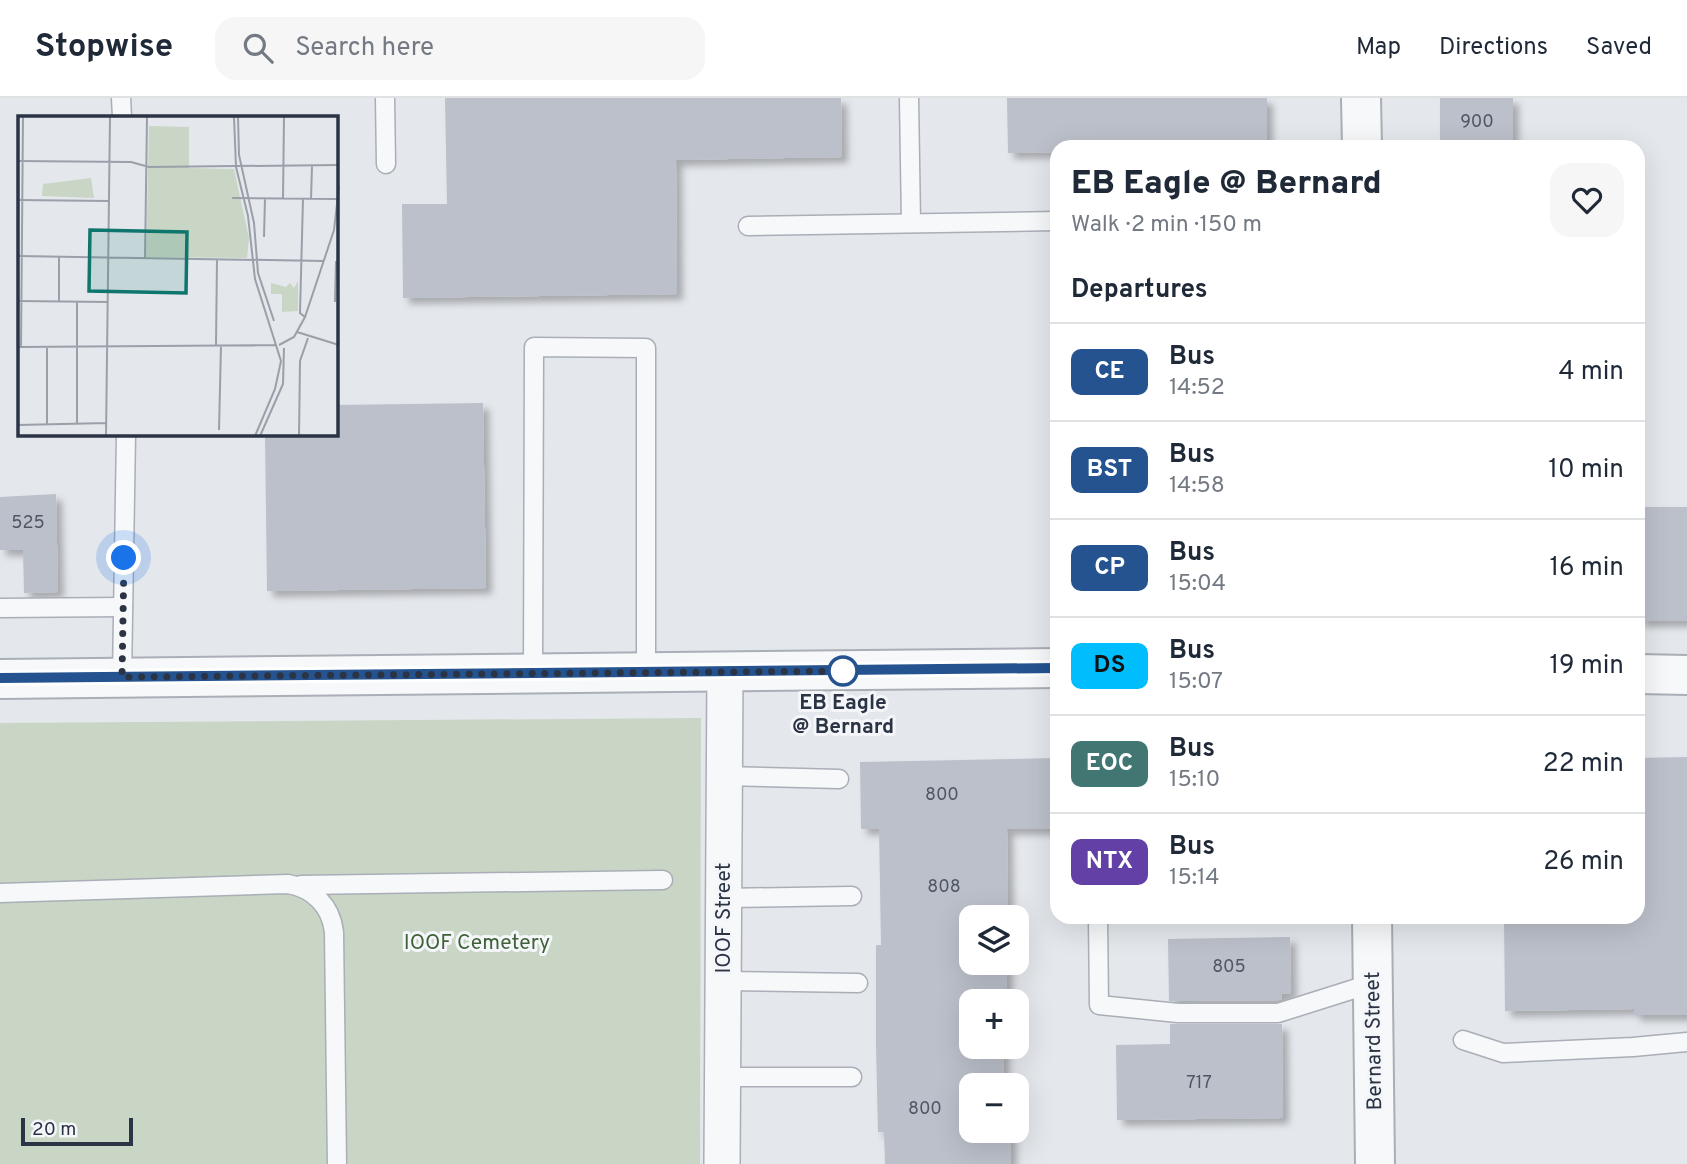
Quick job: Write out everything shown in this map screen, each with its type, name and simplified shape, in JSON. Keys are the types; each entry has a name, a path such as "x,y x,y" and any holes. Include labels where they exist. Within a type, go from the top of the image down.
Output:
{"street":[{"path":"1362,98 1362,140"},
{"path":"0,678 1050,668"},
{"name":"IOOF Street","path":"722,1164 725,672"},
{"path":"1645,674 1687,675"},
{"name":"Bernard Street","path":"1372,924 1375,1164"}],"lane":[{"path":"121,98 122,116"},
{"path":"385,98 386,164"},
{"path":"908,98 911,223"},
{"path":"748,226 1050,221"},
{"path":"533,674 534,347 646,348 646,673"},
{"path":"122,677 126,436"},
{"path":"0,607 123,607"},
{"path":"724,776 839,779"},
{"path":"0,893 274,884 663,880"},
{"path":"297,885 319,898 330,914 334,932 337,1164"},
{"path":"724,898 852,896"},
{"path":"1098,924 1099,1005 1178,1013 1278,1013 1373,983"},
{"path":"723,981 858,983"},
{"path":"1463,1040 1503,1053 1687,1042"},
{"path":"722,1077 852,1077"}],"green space":[{"name":"IOOF Cemetery","path":"701,718 700,1164 0,1164 0,723"}],"building":[{"path":"445,98 841,98 842,157 676,160 677,294 403,298 402,204 447,204"},
{"path":"1007,98 1267,98 1267,140 1050,140 1050,152 1008,153"},
{"path":"1440,98 1513,98 1513,140 1440,140"},
{"path":"483,403 486,588 267,591 265,436 338,436 338,405"},
{"path":"56,494 58,592 24,593 23,550 0,550 0,497"},
{"path":"1645,507 1687,507 1687,621 1645,621"},
{"path":"1687,757 1687,1015 1634,1015 1634,1009 1505,1011 1504,924 1645,924 1645,758"},
{"path":"1050,758 1050,829 1007,829 1008,905 959,905 959,975 1006,975 1007,989 959,989 959,1059 1003,1059 1004,1073 959,1073 959,1143 1010,1143 1011,1164 885,1164 884,1132 878,1132 876,1046 876,945 881,945 879,829 861,829 860,762"},
{"path":"1290,937 1291,994 1281,994 1282,1000 1169,1001 1168,939"},
{"path":"1170,1024 1282,1024 1283,1118 1117,1120 1116,1045 1170,1044"}],"bus line":[{"name":"CE","path":"0,678 1050,668"}],"place":[{"name":"EB Eagle @ Bernard","path":"843,671"}],"route":[{"path":"124,558 122,677 843,671"}]}
